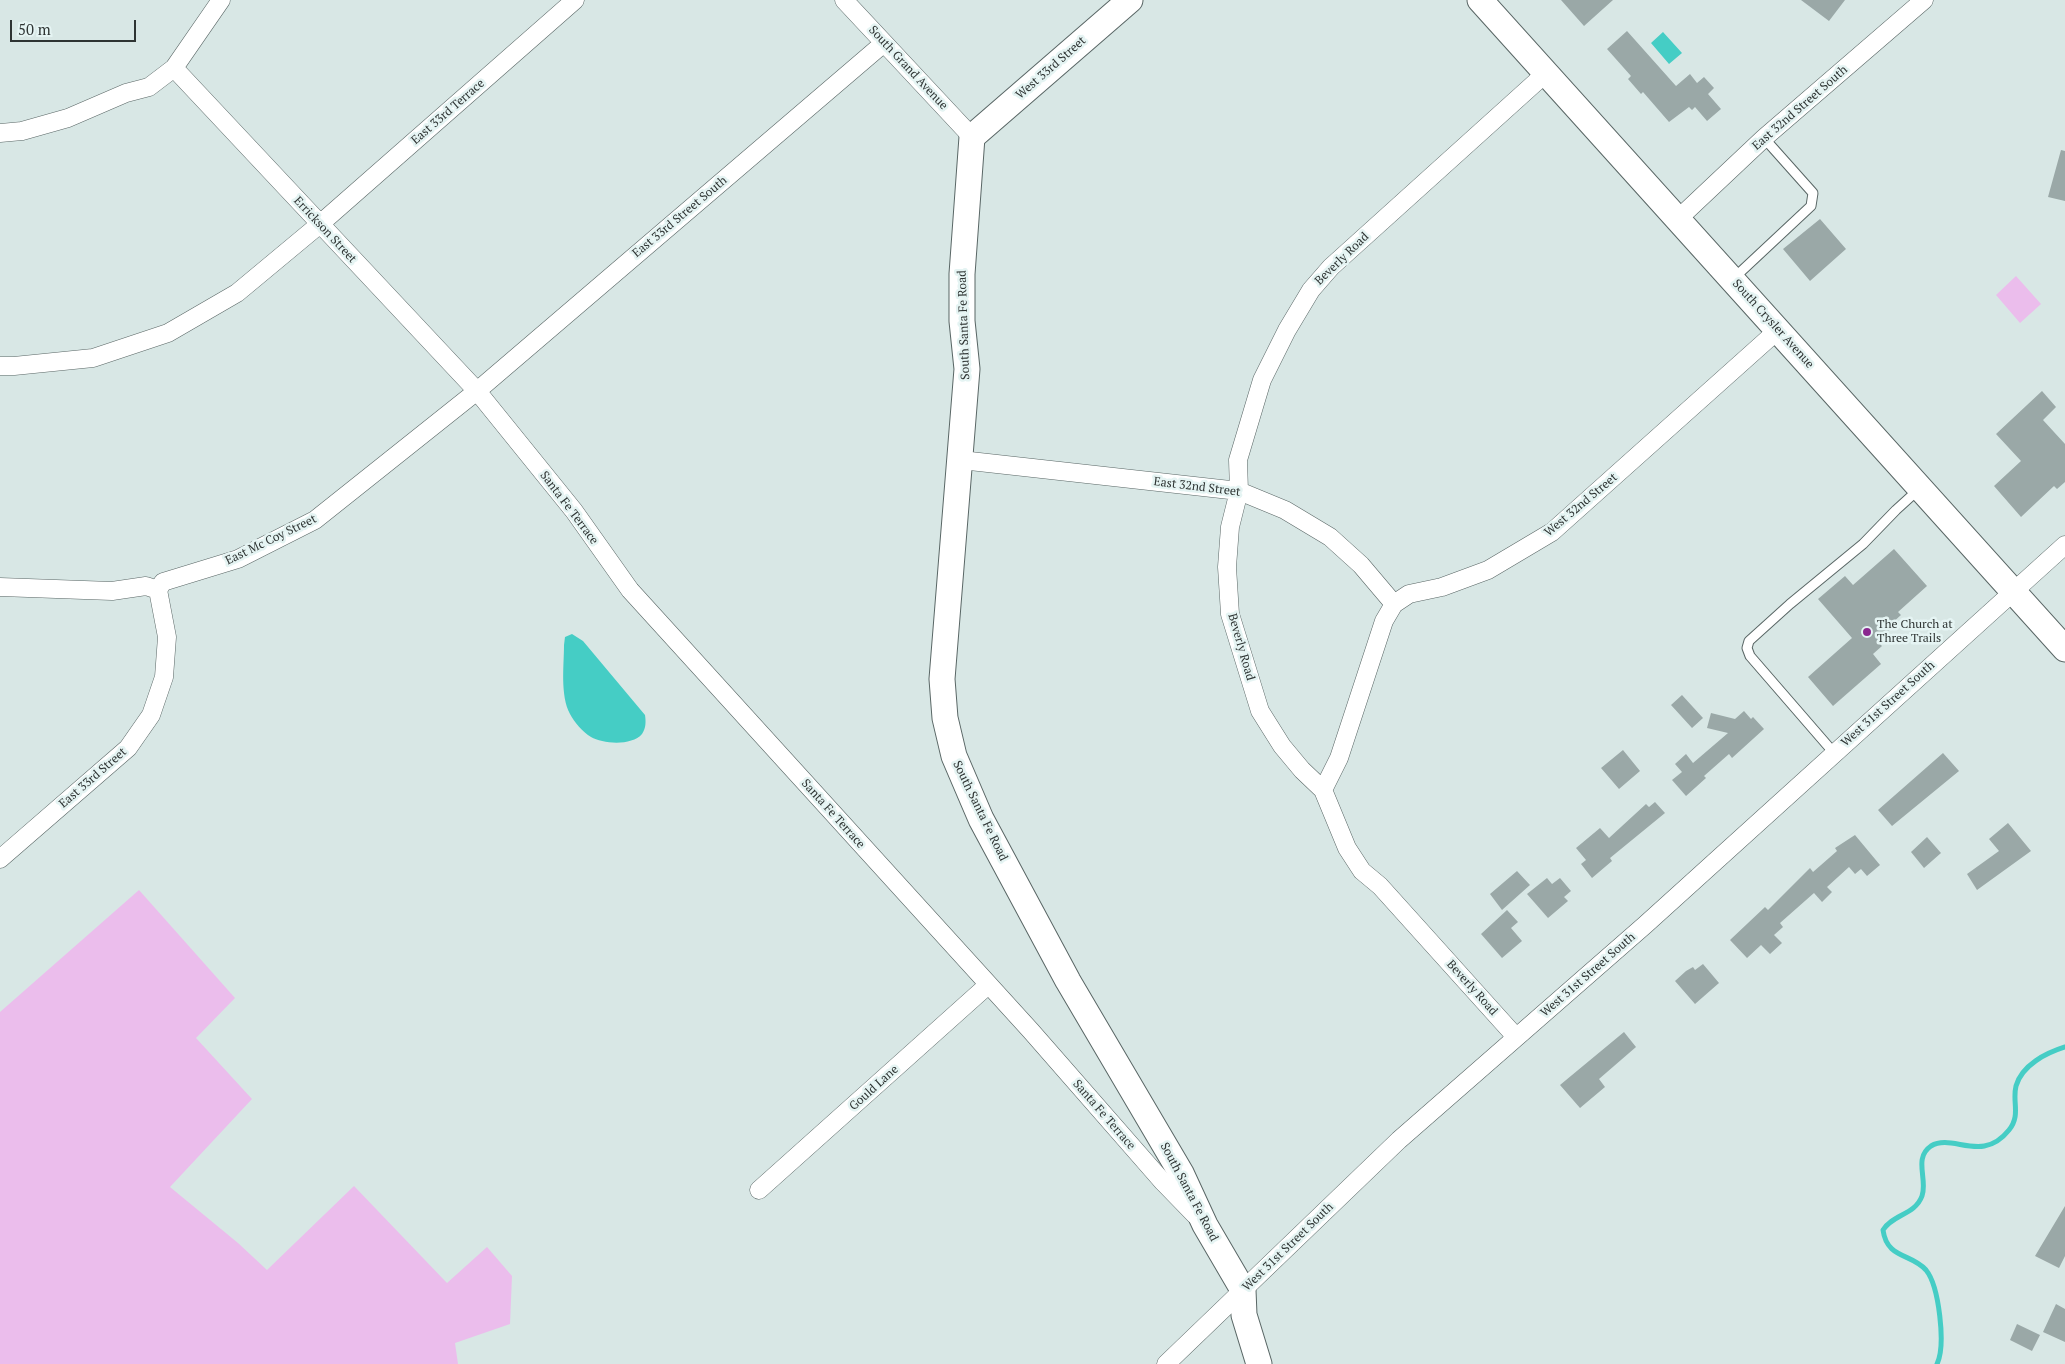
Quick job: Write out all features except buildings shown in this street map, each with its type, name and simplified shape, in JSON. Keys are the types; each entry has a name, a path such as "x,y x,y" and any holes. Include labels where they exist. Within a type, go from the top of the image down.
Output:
{"street":[{"path":"0,133 22,131 68,118 126,92 149,87 174,68 221,0"},
{"name":"East 33rd Terrace","path":"0,366 93,358 168,333 237,293 320,224 575,0"},
{"name":"South Grand Avenue","path":"844,0 972,137"},
{"name":"West 33rd Street","path":"972,137 1130,0"},
{"name":"South Crysler Avenue","path":"1480,0 2065,649"},
{"name":"East 32nd Street South","path":"1678,219 1764,138 1924,0"},
{"name":"East 33rd Street South","path":"476,391 884,43"},
{"name":"Errickson Street","path":"174,68 476,391"},
{"name":"Beverly Road","path":"1516,1037 1380,886 1362,871 1347,848 1323,790 1302,770 1282,746 1260,711 1230,614 1227,567 1230,527 1239,491 1238,460 1262,380 1286,330 1311,290 1331,267 1546,73"},
{"name":"South Santa Fe Road","path":"972,137 962,274 962,321 967,369 942,679 945,718 954,756 990,836 1068,981 1181,1173 1204,1225 1244,1290"},
{"name":"West 32nd Street","path":"1394,604 1409,594 1442,587 1488,570 1552,532 1778,330"},
{"name":"East Mc Coy Street","path":"158,590 163,582 238,559 315,520 476,391"},
{"name":"Santa Fe Terrace","path":"476,391 574,511 630,590 1030,1031 1163,1182 1204,1225"},
{"name":"East 32nd Street","path":"961,460 1239,491 1286,510 1330,537 1361,564 1394,604"},
{"name":"West 31st Street South","path":"1166,1364 1399,1140 1645,925 2065,545"},
{"path":"0,587 112,591 146,586 158,590"},
{"name":"East 33rd Street","path":"0,859 128,748 151,715 164,677 167,637 158,590"},
{"path":"1323,790 1339,758 1384,621 1394,604"},
{"name":"Gould Lane","path":"759,1190 988,986"},
{"path":"1244,1290 1244,1315 1259,1364"}],"lane":[{"path":"1732,279 1811,206 1813,200 1813,194 1764,138"},
{"path":"1834,753 1750,656 1747,648 1749,641 1790,604 1863,544 1920,488"}],"shaded area":[{"path":"2016,276 2041,304 2020,323 1996,295"},
{"path":"139,890 235,998 196,1038 252,1099 170,1187 238,1243 267,1270 354,1186 447,1283 487,1247 512,1276 510,1324 455,1343 458,1364 0,1364 0,1012"}],"water":[{"path":"1663,32 1682,53 1669,64 1651,43"},
{"path":"572,634 583,641 645,715 646,723 642,734 632,741 617,743 591,737 579,727 572,717 565,698 563,671 565,637"}],"waterway":[{"path":"1937,1364 1940,1355 1941,1330 1938,1302 1931,1278 1920,1265 1894,1251 1885,1239 1883,1230 1892,1221 1909,1211 1919,1202 1923,1190 1922,1163 1926,1151 1931,1146 1940,1143 1978,1147 1989,1145 1999,1140 2009,1130 2015,1119 2015,1092 2019,1079 2029,1066 2043,1056 2065,1047"}],"place":[{"name":"The Church at Three Trails","path":"1867,632"}]}
